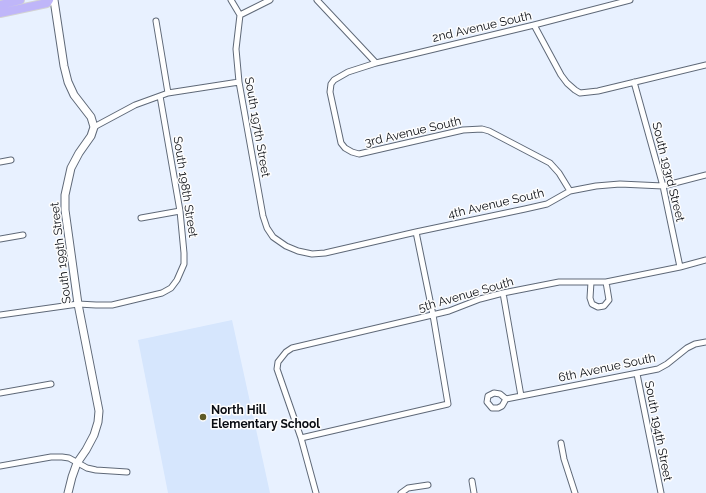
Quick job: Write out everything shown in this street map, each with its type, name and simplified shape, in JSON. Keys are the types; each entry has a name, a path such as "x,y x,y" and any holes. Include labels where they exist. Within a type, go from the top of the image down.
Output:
{"main road":[{"path":"0,5 20,0"},
{"path":"0,13 47,3 49,0"}],"street":[{"path":"54,0 64,66 68,82 74,95 91,117 94,127 134,105 168,93 239,82"},
{"path":"231,0 240,15 270,0"},
{"path":"317,0 376,63"},
{"name":"2nd Avenue South","path":"359,154 345,148 341,143 330,92 331,84 339,76 376,63 630,0"},
{"name":"South 197th Street","path":"240,15 236,49 239,82 263,216 267,228 273,237 291,248"},
{"path":"156,21 168,93"},
{"path":"534,25 561,75 580,93 598,91 706,65"},
{"name":"South 193rd Street","path":"634,82 663,186 680,267"},
{"name":"South 198th Street","path":"78,304 96,306 112,305 162,293 171,288 177,280 184,264 180,212 160,96"},
{"name":"South 199th Street","path":"68,493 77,463 94,435 98,422 99,411 78,304 68,238 65,195 68,178 73,164 91,136 94,127"},
{"name":"3rd Avenue South","path":"359,154 463,130 482,129 489,131 550,163 559,173 570,191"},
{"path":"0,162 11,160"},
{"name":"4th Avenue South","path":"291,248 312,254 325,252 547,204 570,191 596,186 620,184 663,186 706,175"},
{"path":"141,218 180,212"},
{"path":"316,493 301,438 448,404 433,315 416,232"},
{"path":"0,239 23,235"},
{"name":"5th Avenue South","path":"301,438 277,369 278,362 282,356 292,348 433,315 448,311 480,298 503,293 559,282 606,282 680,267 706,260"},
{"path":"591,282 591,301 595,306 601,307 609,300 606,282"},
{"path":"503,293 521,396"},
{"path":"0,315 78,304"},
{"name":"6th Avenue South","path":"506,399 658,369 667,364 686,348 695,344 706,342"},
{"name":"South 194th Street","path":"637,374 660,493"},
{"path":"0,393 51,384"},
{"path":"561,444 564,459 575,493"},
{"path":"0,466 51,457 62,457 87,468 127,472"},
{"path":"472,481 474,493"},
{"path":"401,493 408,488 428,485"}],"shaded area":[{"name":"North Hill Elementary School","path":"232,320 270,493 168,493 138,340"}],"place":[{"name":"North Hill Elementary School","path":"203,417"}]}
